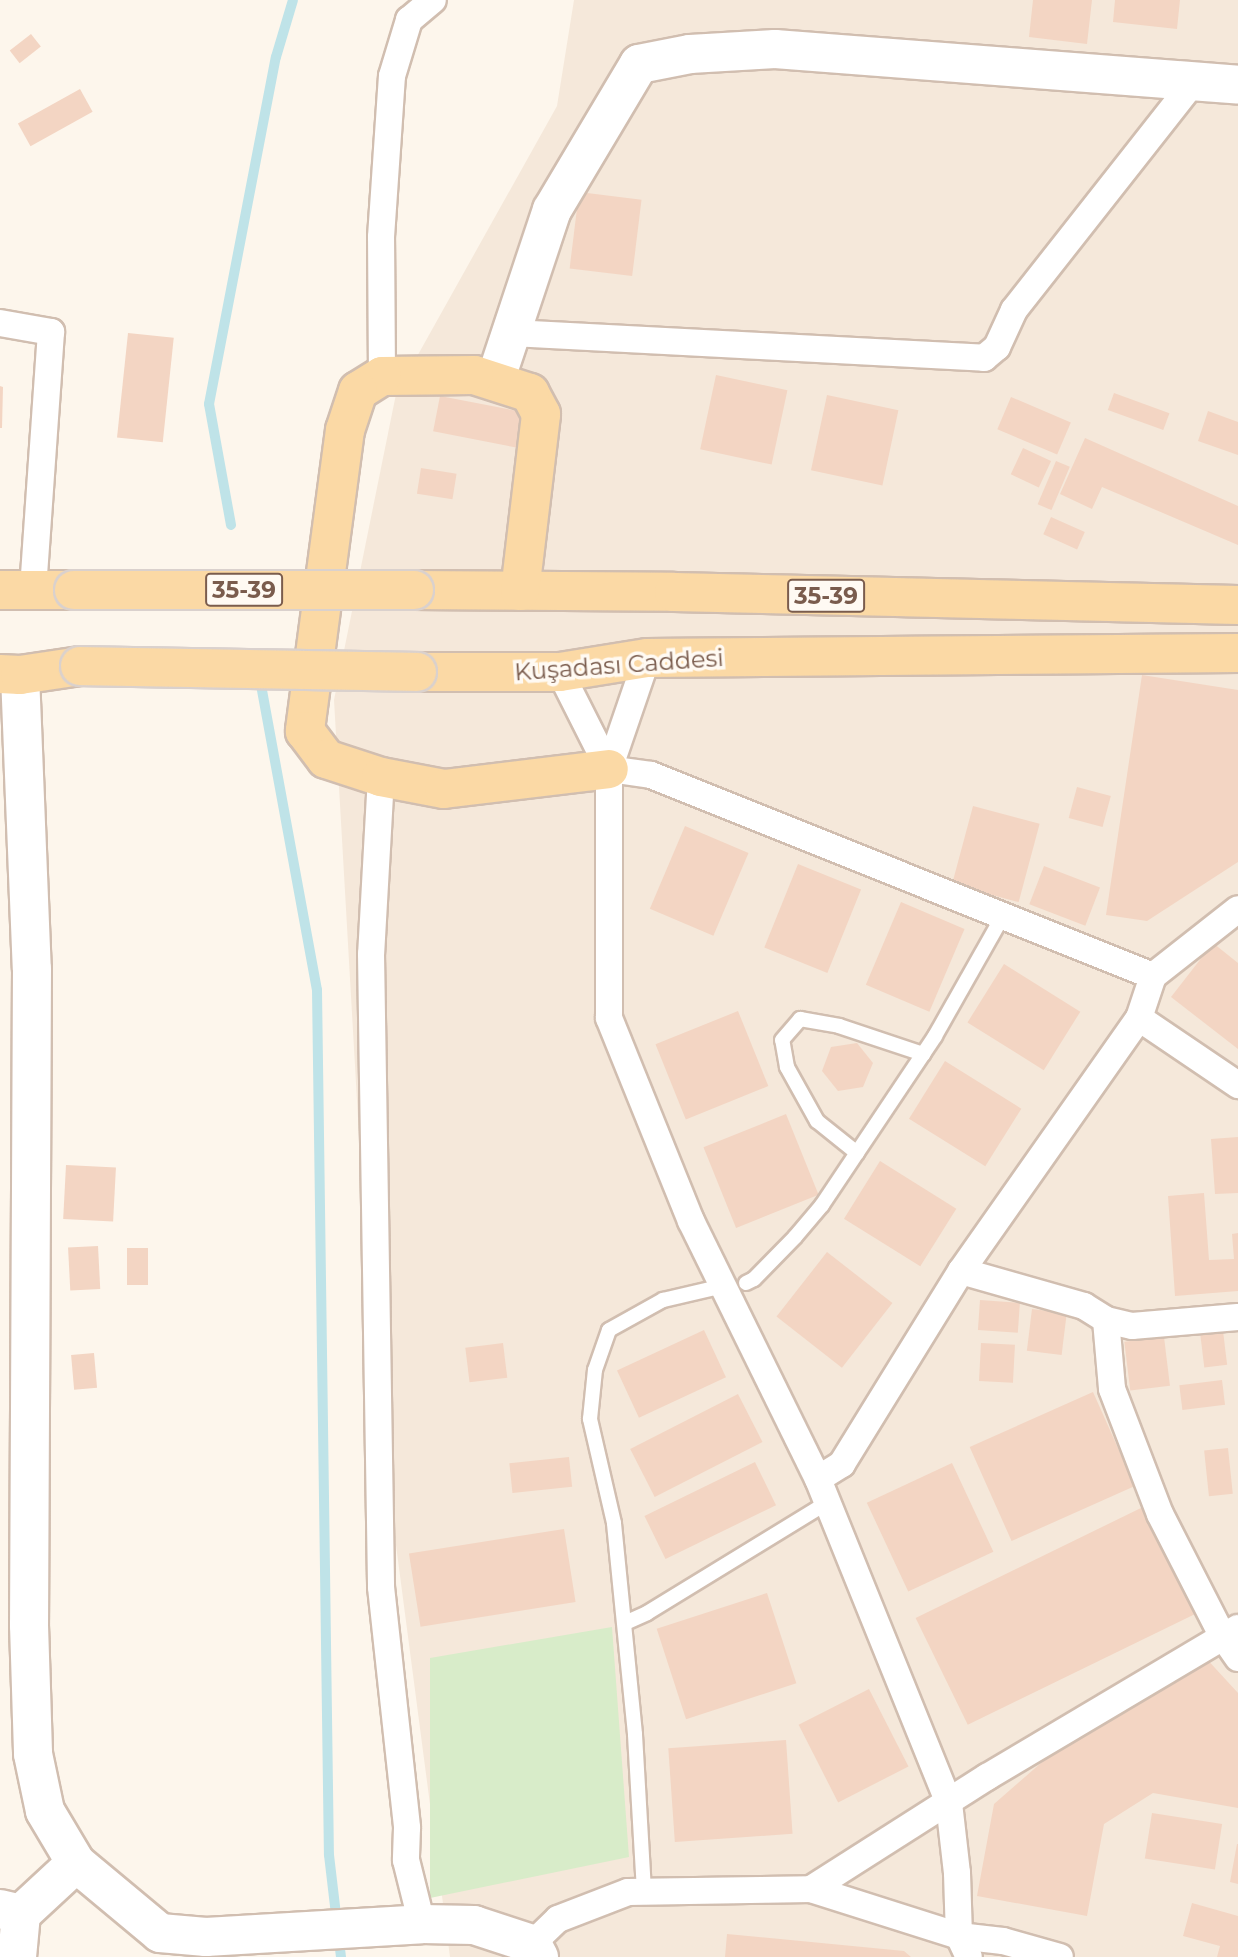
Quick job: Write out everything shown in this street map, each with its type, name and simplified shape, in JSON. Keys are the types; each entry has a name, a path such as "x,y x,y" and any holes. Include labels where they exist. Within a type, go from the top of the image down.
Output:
{"main road":[{"path":"495,381 552,210 639,64 690,54 775,49 1238,85"},
{"path":"520,591 541,414 530,393 474,374 382,376 358,391 345,430 306,731 327,759 381,777 444,789 609,769"},
{"name":"35-39","path":"16,590 520,591 1238,605"},
{"name":"Kuşadası Caddesi","path":"10,674 80,666 560,672 646,658 1238,653"},
{"path":"10,674 32,970 29,1625 33,1754 45,1811 76,1863 160,1933 206,1937 422,1924 474,1925 536,1950"},
{"path":"17,1957 10,1912 76,1863"}],"street":[{"path":"382,376 381,237 392,76 409,20 433,0"},
{"path":"512,333 984,358 997,347 1014,310 1194,81"},
{"path":"0,323 51,332 16,590"},
{"path":"646,658 609,769 609,1018 691,1221 734,1284 823,1490 949,1803 964,1947"},
{"path":"560,672 609,769"},
{"path":"609,769 651,775 1153,976"},
{"path":"381,777 371,954 381,1587 407,1828 407,1860 422,1924"},
{"path":"823,1490 842,1464 961,1270 1139,1018 1153,976 1233,921"},
{"path":"1139,1018 1238,1085"},
{"path":"961,1270 1084,1306 1106,1320 1132,1326 1238,1317"},
{"path":"1106,1320 1112,1389 1160,1514 1230,1632 1238,1658"},
{"path":"811,1889 987,1777 1230,1632"},
{"path":"536,1950 558,1919 628,1892 811,1889 964,1947 1003,1941 1060,1957"}],"lane":[{"path":"644,1891 635,1734 614,1523 590,1419 597,1356 609,1330 637,1312 663,1300 754,1279 795,1237 857,1153 923,1054 1003,916"},
{"path":"857,1153 817,1121 787,1067 782,1040 800,1019 839,1027 923,1054"},
{"path":"625,1623 647,1613 823,1490"}],"shaded area":[{"path":"574,0 1238,0 1238,1957 450,1957 372,1362 334,700 396,394 557,106"}],"green space":[{"path":"612,1627 629,1857 430,1898 430,1658"}],"building":[{"path":"1033,0 1092,0 1087,44 1029,37"},
{"path":"1115,0 1180,0 1177,29 1113,22"},
{"path":"31,34 41,47 20,63 10,51"},
{"path":"80,89 93,112 31,146 18,123"},
{"path":"579,192 642,200 632,276 570,268"},
{"path":"128,333 174,338 163,442 117,437"},
{"path":"716,375 787,390 772,465 700,449"},
{"path":"0,386 3,387 2,428 0,428"},
{"path":"1114,393 1169,413 1163,430 1108,410"},
{"path":"827,395 898,410 882,485 811,470"},
{"path":"440,396 524,412 518,448 433,431"},
{"path":"1011,397 1071,422 1057,455 997,429"},
{"path":"1208,411 1238,422 1238,455 1198,441"},
{"path":"1085,438 1238,506 1238,545 1102,487 1092,509 1060,494"},
{"path":"1023,448 1051,461 1039,487 1011,474"},
{"path":"1056,461 1070,467 1051,510 1038,504"},
{"path":"421,468 457,474 452,499 417,494"},
{"path":"1051,517 1085,532 1077,549 1043,534"},
{"path":"1142,675 1238,690 1238,862 1147,921 1106,915"},
{"path":"1077,787 1111,796 1103,827 1069,818"},
{"path":"973,806 1040,824 1019,902 952,884"},
{"path":"685,826 749,853 713,936 650,909"},
{"path":"798,864 861,889 827,973 764,947"},
{"path":"1044,866 1100,888 1085,926 1029,904"},
{"path":"901,902 965,929 929,1012 866,985"},
{"path":"1213,943 1238,963 1238,1049 1171,997"},
{"path":"1004,964 1080,1012 1044,1070 967,1023"},
{"path":"738,1011 768,1086 686,1119 655,1044"},
{"path":"857,1043 873,1063 863,1087 838,1091 822,1071 831,1047"},
{"path":"945,1061 1021,1109 985,1166 909,1119"},
{"path":"786,1114 819,1195 736,1228 703,1147"},
{"path":"1238,1137 1238,1193 1215,1194 1211,1139"},
{"path":"880,1161 956,1209 920,1266 844,1219"},
{"path":"66,1165 116,1168 113,1222 63,1219"},
{"path":"1204,1193 1209,1260 1234,1259 1232,1234 1238,1233 1238,1291 1175,1296 1168,1196"},
{"path":"98,1246 100,1289 70,1291 68,1248"},
{"path":"127,1248 148,1248 148,1285 127,1285"},
{"path":"827,1252 892,1303 842,1368 777,1317"},
{"path":"980,1300 1020,1303 1018,1333 978,1330"},
{"path":"1032,1309 1067,1313 1062,1355 1027,1351"},
{"path":"704,1330 726,1377 639,1418 617,1371"},
{"path":"1223,1331 1227,1365 1204,1368 1200,1334"},
{"path":"1164,1337 1170,1386 1130,1391 1124,1342"},
{"path":"503,1343 507,1378 470,1382 465,1348"},
{"path":"981,1343 1015,1345 1013,1383 979,1381"},
{"path":"94,1353 97,1388 74,1390 71,1355"},
{"path":"1222,1380 1225,1405 1182,1410 1179,1385"},
{"path":"1093,1392 1135,1486 1012,1541 970,1447"},
{"path":"738,1394 763,1442 655,1497 630,1449"},
{"path":"1228,1448 1233,1494 1209,1496 1204,1451"},
{"path":"569,1457 572,1487 512,1493 509,1463"},
{"path":"755,1462 776,1505 665,1559 644,1516"},
{"path":"952,1463 993,1552 908,1592 867,1503"},
{"path":"1143,1507 1195,1614 968,1725 916,1618"},
{"path":"564,1529 576,1602 421,1627 409,1554"},
{"path":"767,1593 796,1683 686,1719 657,1629"},
{"path":"1204,1656 1238,1693 1238,1808 1153,1793 1104,1824 1087,1916 977,1896 994,1804 1057,1749"},
{"path":"869,1689 908,1767 838,1802 799,1725"},
{"path":"786,1740 793,1834 675,1842 668,1748"},
{"path":"1152,1813 1222,1824 1215,1870 1145,1858"},
{"path":"1238,1844 1238,1884 1230,1882"},
{"path":"1192,1903 1238,1916 1238,1957 1217,1957 1220,1946 1183,1936"},
{"path":"727,1934 904,1951 911,1957 725,1957"}],"waterway":[{"path":"231,525 209,404 276,57 293,0"},
{"path":"259,674 317,990 329,1855 341,1957"}]}
